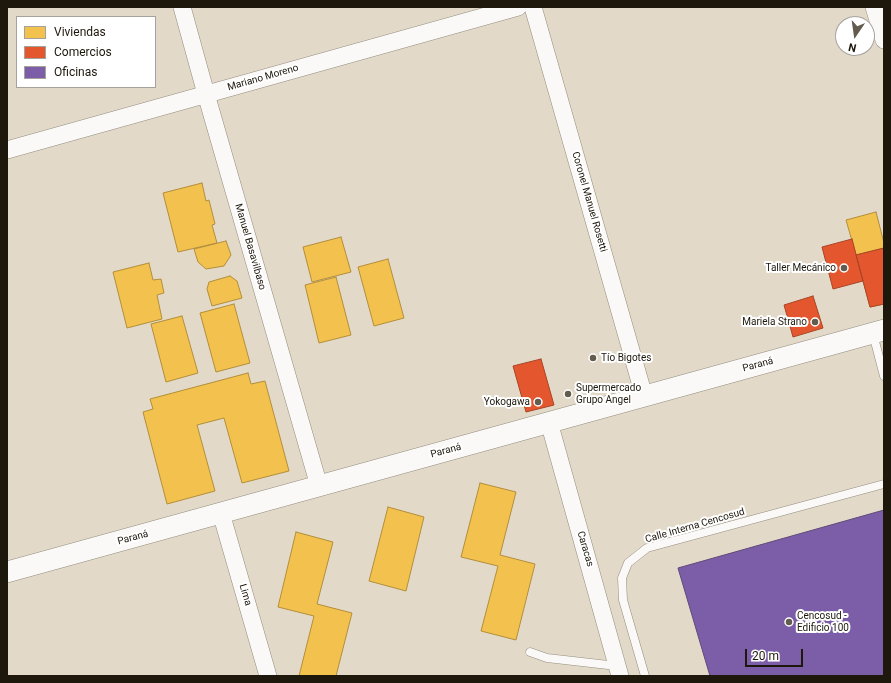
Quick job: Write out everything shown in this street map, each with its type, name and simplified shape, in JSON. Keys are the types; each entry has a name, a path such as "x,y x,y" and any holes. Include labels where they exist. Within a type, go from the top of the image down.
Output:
{"street":[{"name":"Manuel Basavilbaso","path":"182,7 319,486"},
{"name":"Mariano Moreno","path":"7,150 518,7"},
{"name":"Coronel Manuel Rosetti","path":"533,7 644,396"},
{"path":"874,7 884,40"},
{"name":"Paraná","path":"7,572 878,331"},
{"name":"Caracas","path":"549,422 619,671"},
{"name":"Lima","path":"222,513 268,676"}],"lane":[{"path":"878,331 884,376"},
{"name":"Calle Interna Cencosud","path":"644,676 623,600 622,578 628,563 647,548 884,484"},
{"path":"530,652 547,658 619,671"}],"building: Viviendas":[{"path":"202,183 206,201 209,200 215,224 212,225 217,243 178,252 163,193"},
{"path":"876,212 884,248 856,255 846,220"},
{"path":"341,237 351,272 312,282 303,247"},
{"path":"226,241 231,255 224,266 206,269 198,262 194,249"},
{"path":"874,251 884,289 884,304 870,307 856,255"},
{"path":"388,259 404,318 374,326 358,267"},
{"path":"149,263 153,280 161,279 164,293 157,295 162,319 127,328 113,272"},
{"path":"230,276 237,281 242,298 212,306 207,289 209,282"},
{"path":"336,277 351,335 319,343 305,285"},
{"path":"234,304 250,363 216,372 200,313"},
{"path":"182,316 198,373 166,382 151,324"},
{"path":"248,373 251,384 265,381 289,471 242,483 224,418 197,425 215,491 167,504 143,412 153,409 150,399"},
{"path":"480,483 516,492 500,555 535,564 516,640 481,631 498,566 461,557"},
{"path":"388,507 424,517 406,591 369,581"},
{"path":"296,532 333,542 317,604 352,613 336,676 299,676 314,616 278,607"}],"building: Comercios":[{"name":"Taller Mecánico","path":"852,239 863,281 833,289 822,247"},
{"path":"884,248 884,304 870,307 856,255"},
{"path":"813,296 823,328 793,337 784,305"},
{"path":"541,359 554,405 526,412 513,366"}],"building: Oficinas":[{"name":"Cencosud - Edificio 100","path":"884,510 884,676 710,676 678,568"}],"place":[{"name":"Taller Mecánico","path":"844,268"},
{"name":"Mariela Strano","path":"815,322"},
{"name":"Tío Bigotes","path":"593,358"},
{"name":"Supermercado Grupo Angel","path":"568,394"},
{"name":"Yokogawa","path":"538,402"},
{"name":"Cencosud - Edificio 100","path":"789,622"}]}
